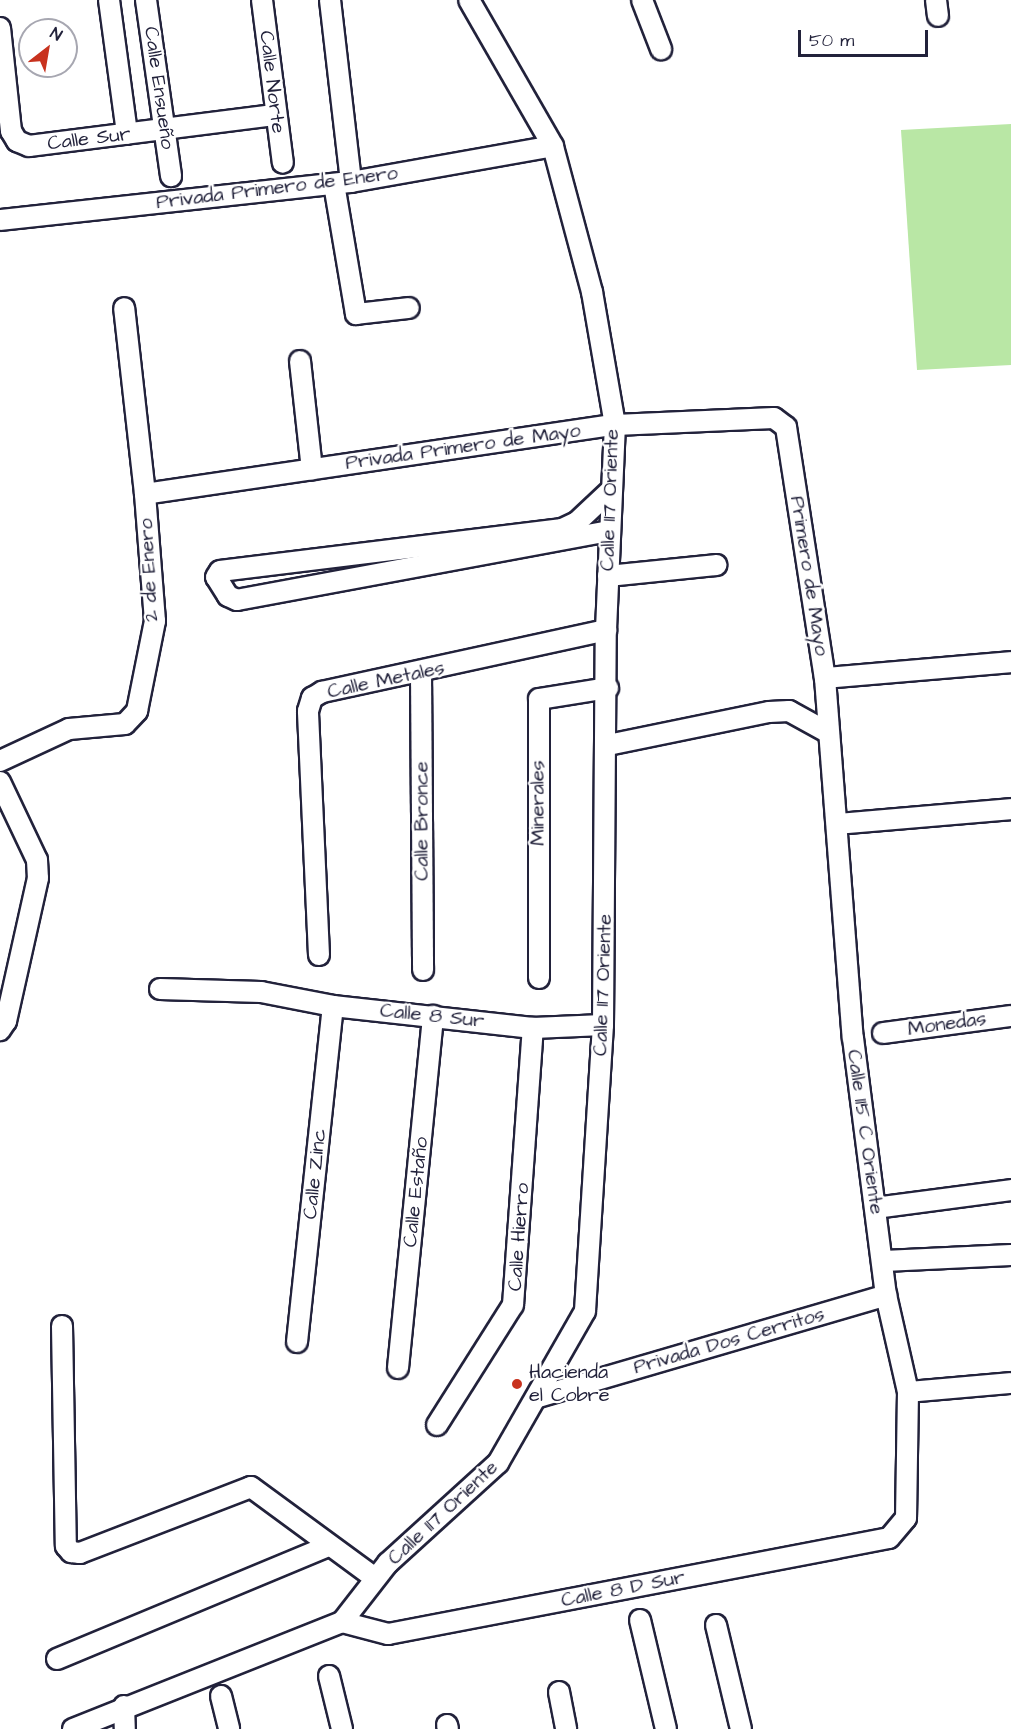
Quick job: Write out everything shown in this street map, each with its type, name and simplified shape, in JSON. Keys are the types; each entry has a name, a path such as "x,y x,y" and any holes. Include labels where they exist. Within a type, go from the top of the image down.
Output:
{"street":[{"name":"Calle Ensueño","path":"109,0 127,134"},
{"name":"Calle Ensueño","path":"146,0 171,176"},
{"name":"Calle Norte","path":"261,0 283,163"},
{"path":"330,0 343,183 356,314 410,308"},
{"name":"Calle 117 Oriente","path":"342,1622 375,1578 498,1463 580,1323 587,1299 603,1025 608,745 606,630 615,425 592,292 553,147 469,0"},
{"path":"642,0 661,49"},
{"name":"Calle Sur","path":"0,27 11,131 17,141 29,146 276,116"},
{"name":"Privada Primero de Enero","path":"0,220 343,183 553,147"},
{"path":"124,309 145,494"},
{"path":"300,361 312,469"},
{"name":"Privada Primero de Mayo","path":"145,494 615,425 774,418 783,421"},
{"name":"Primero de Mayo","path":"783,421 825,678 827,732"},
{"path":"609,531 473,548 356,554 220,571 216,577 228,596 237,600 359,578 473,548 570,527 611,490"},
{"name":"2 de Enero","path":"0,760 69,729 133,720 154,621 145,494"},
{"path":"356,554 359,578"},
{"path":"608,576 716,565"},
{"name":"Calle Metales","path":"319,955 308,711 312,698 322,692 606,630"},
{"path":"825,678 1011,662"},
{"name":"Calle Bronce","path":"421,672 423,970"},
{"name":"Minerales","path":"539,978 539,699 608,688"},
{"path":"608,745 789,711 827,732"},
{"name":"Calle 115 C Oriente","path":"827,732 837,824 853,1038 884,1262 886,1295 908,1392 906,1518 901,1528"},
{"path":"0,782 37,860 38,878 6,1021 0,1030"},
{"path":"837,824 1011,809"},
{"name":"Calle 8 Sur","path":"160,989 261,992 333,1006 533,1028 603,1025"},
{"name":"Calle Zinc","path":"297,1342 333,1006"},
{"name":"Calle Estaño","path":"398,1368 433,1016"},
{"name":"Monedas","path":"883,1033 1011,1016"},
{"name":"Calle Hierro","path":"437,1425 507,1317 514,1298 533,1028"},
{"path":"875,1208 1011,1190"},
{"path":"884,1262 1011,1255"},
{"name":"Privada Dos Cerritos","path":"538,1397 886,1295"},
{"path":"62,1326 66,1546 71,1552 80,1553 251,1487 375,1578"},
{"path":"908,1392 1011,1383"},
{"name":"Calle 8 D Sur","path":"342,1622 388,1634 889,1538 901,1528"},
{"path":"57,1659 329,1546"},
{"path":"640,1620 666,1729"},
{"path":"85,1727 124,1706 342,1622"},
{"path":"716,1625 741,1729"},
{"path":"329,1676 342,1729"},
{"path":"559,1692 566,1729"},
{"path":"221,1696 229,1729"},
{"path":"124,1706 124,1729"}],"green space":[{"path":"1011,124 1011,365 917,370 901,130"}],"place":[{"name":"Hacienda el Cobre","path":"517,1384"}]}
